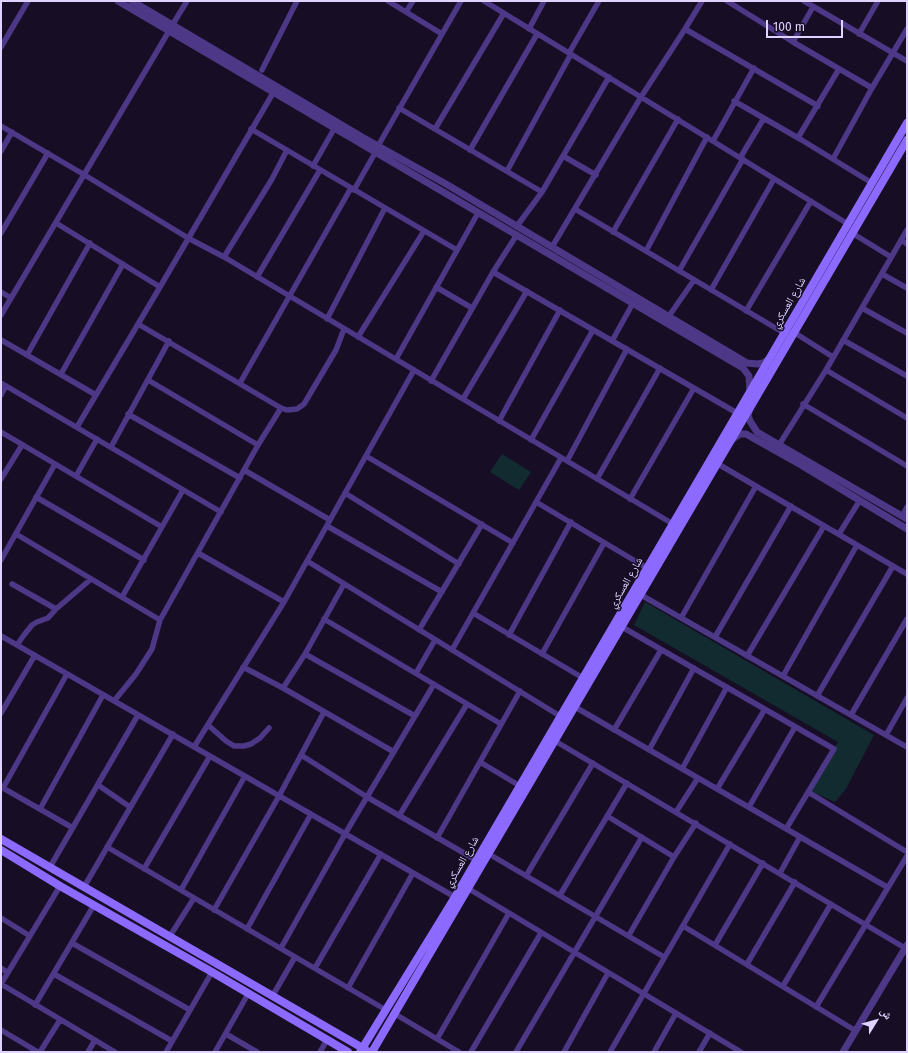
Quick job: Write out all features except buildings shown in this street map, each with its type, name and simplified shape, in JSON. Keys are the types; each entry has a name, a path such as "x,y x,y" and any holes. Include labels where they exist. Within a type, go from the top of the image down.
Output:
{"main road":[{"name":"شارع العسكري","path":"536,766 555,740 641,595 737,413 907,122"},
{"name":"شارع العسكري","path":"698,489 718,464 907,140"},
{"path":"822,269 822,274 826,276 828,275"},
{"path":"812,285 814,284 818,286 819,290"},
{"name":"شارع العسكري","path":"366,1051 395,1014 489,854 536,766 560,716 673,524 690,503"},
{"name":"شارع العسكري","path":"366,1051 386,1010 455,897 520,786 529,778"},
{"path":"1,838 366,1051"},
{"path":"1,850 60,886 193,961 348,1052"},
{"path":"193,961 197,960 199,957 196,951"},
{"path":"204,968 202,965 203,961 208,958"},
{"path":"330,1041 338,1052"}],"street":[{"path":"1,47 28,1"},
{"path":"118,1 169,31 253,76 273,93 334,129 446,184 746,363 757,364 764,363 768,360"},
{"path":"132,1 173,24 253,76 376,149 440,191 743,368 749,376 750,392"},
{"path":"173,24 187,1"},
{"path":"262,70 297,1"},
{"path":"388,1 442,34"},
{"path":"406,12 413,1"},
{"path":"240,383 461,1"},
{"path":"484,1 848,224"},
{"path":"529,28 544,1"},
{"path":"507,171 599,1"},
{"path":"552,247 641,97 702,1"},
{"path":"727,1 793,42 872,88"},
{"path":"804,1 907,61"},
{"path":"859,34 878,1"},
{"path":"793,42 813,7"},
{"path":"435,129 504,13"},
{"path":"685,29 818,106"},
{"path":"833,159 872,88 907,29"},
{"path":"1,315 83,174 169,31"},
{"path":"470,150 538,34"},
{"path":"713,141 734,101 754,68"},
{"path":"800,139 799,136 839,68"},
{"path":"517,226 542,192 609,77"},
{"path":"77,427 273,93"},
{"path":"734,101 872,183"},
{"path":"399,108 542,192"},
{"path":"679,271 764,118"},
{"path":"613,232 678,120"},
{"path":"1,126 673,524"},
{"path":"251,129 457,250"},
{"path":"313,166 334,129"},
{"path":"1,151 12,132"},
{"path":"646,251 706,137"},
{"path":"224,257 272,179 287,150"},
{"path":"1,233 48,153"},
{"path":"563,156 596,175"},
{"path":"257,277 320,170"},
{"path":"426,182 431,179 430,175"},
{"path":"711,290 774,179"},
{"path":"440,191 441,187 446,184"},
{"path":"746,311 811,201"},
{"path":"327,318 385,208"},
{"path":"575,209 784,333"},
{"path":"396,360 478,213"},
{"path":"56,222 160,287"},
{"path":"779,445 803,404 834,357 907,230"},
{"path":"358,337 424,231"},
{"path":"852,234 891,257"},
{"path":"431,380 493,272 516,236"},
{"path":"901,240 907,244"},
{"path":"27,355 90,243"},
{"path":"60,374 123,264"},
{"path":"493,272 737,413"},
{"path":"882,274 907,288"},
{"path":"669,316 694,280"},
{"path":"436,287 472,308"},
{"path":"463,399 527,291"},
{"path":"1,292 11,298"},
{"path":"612,340 633,304"},
{"path":"862,308 907,333"},
{"path":"499,421 560,310"},
{"path":"138,324 281,408 287,410 294,410 304,404 336,350 344,329"},
{"path":"531,440 593,330"},
{"path":"795,333 834,357"},
{"path":"1,340 96,395"},
{"path":"843,340 907,376"},
{"path":"111,447 169,341"},
{"path":"567,461 627,349"},
{"path":"597,479 660,368"},
{"path":"194,747 284,602 414,370"},
{"path":"826,370 907,418"},
{"path":"148,380 258,445"},
{"path":"1,395 4,385 221,512"},
{"path":"630,499 694,388"},
{"path":"803,404 907,466"},
{"path":"750,407 748,415 755,435 907,529"},
{"path":"114,701 136,674 152,649 160,620 258,445 281,408"},
{"path":"128,414 240,478"},
{"path":"1,432 162,527"},
{"path":"731,441 735,436 740,434 755,435 779,445 904,518 907,507"},
{"path":"76,476 97,439"},
{"path":"1,479 22,445"},
{"path":"366,456 513,543"},
{"path":"452,650 561,458"},
{"path":"1,560 55,464"},
{"path":"718,464 907,574"},
{"path":"244,470 442,592"},
{"path":"681,618 756,486"},
{"path":"122,597 183,490"},
{"path":"345,493 459,564"},
{"path":"36,496 144,560"},
{"path":"839,534 860,500"},
{"path":"536,502 647,568"},
{"path":"715,637 791,506"},
{"path":"509,635 570,522"},
{"path":"419,630 482,524"},
{"path":"747,656 824,526"},
{"path":"16,534 160,620"},
{"path":"542,654 604,543"},
{"path":"783,676 857,545"},
{"path":"198,553 284,602"},
{"path":"307,561 560,716"},
{"path":"817,696 893,566"},
{"path":"17,645 32,625 48,618 56,609 91,579"},
{"path":"12,584 56,609"},
{"path":"283,688 344,584"},
{"path":"641,595 907,747"},
{"path":"473,613 583,678"},
{"path":"324,619 501,724"},
{"path":"851,715 907,619"},
{"path":"622,627 834,749 786,829"},
{"path":"1,636 455,897"},
{"path":"416,673 435,640"},
{"path":"614,730 662,650"},
{"path":"304,654 415,716"},
{"path":"1,713 35,655"},
{"path":"244,666 394,752"},
{"path":"649,750 694,668"},
{"path":"67,674 2,787 73,828"},
{"path":"281,948 367,796 434,684"},
{"path":"682,768 727,688"},
{"path":"437,838 520,691"},
{"path":"40,809 103,695"},
{"path":"886,735 907,698"},
{"path":"400,816 467,704"},
{"path":"575,707 888,887"},
{"path":"717,789 764,709"},
{"path":"214,910 279,796 324,712"},
{"path":"50,867 138,714"},
{"path":"208,725 234,746 251,744 260,738 269,728"},
{"path":"749,807 795,727"},
{"path":"84,887 172,734"},
{"path":"555,740 906,947 843,1052"},
{"path":"144,869 210,756"},
{"path":"301,756 476,860"},
{"path":"480,762 520,786"},
{"path":"526,876 594,763"},
{"path":"180,890 245,776"},
{"path":"676,812 698,778"},
{"path":"560,895 627,783"},
{"path":"98,785 130,807"},
{"path":"808,792 907,852"},
{"path":"247,929 311,814"},
{"path":"607,816 674,857"},
{"path":"629,936 674,857 696,823"},
{"path":"516,1052 642,837"},
{"path":"780,873 800,837"},
{"path":"610,1052 730,844"},
{"path":"107,847 386,1010"},
{"path":"315,968 381,854"},
{"path":"489,854 664,957"},
{"path":"816,1007 907,856"},
{"path":"715,945 763,863"},
{"path":"348,988 413,873"},
{"path":"747,964 795,882"},
{"path":"60,886 1,985 115,1052"},
{"path":"468,889 741,1052"},
{"path":"170,936 194,898"},
{"path":"782,986 831,904"},
{"path":"35,1005 94,905"},
{"path":"437,1039 508,913"},
{"path":"1,918 30,936"},
{"path":"683,926 856,1031"},
{"path":"471,1052 541,933"},
{"path":"72,943 190,1010"},
{"path":"273,996 295,957"},
{"path":"1,968 8,973"},
{"path":"166,1052 212,972"},
{"path":"564,1052 608,973"},
{"path":"54,974 172,1041"},
{"path":"215,1052 248,994"},
{"path":"654,1052 676,1013"},
{"path":"395,1014 459,1052"},
{"path":"1,1030 39,1052 60,1020"},
{"path":"699,1052 710,1033"},
{"path":"226,1034 257,1052"},
{"path":"88,1052 95,1040"},
{"path":"320,1052 330,1041"}],"green space":[{"path":"502,454 531,472 519,490 490,472"},
{"path":"645,602 874,735 846,789 835,802 810,791 838,742 634,625"}]}
